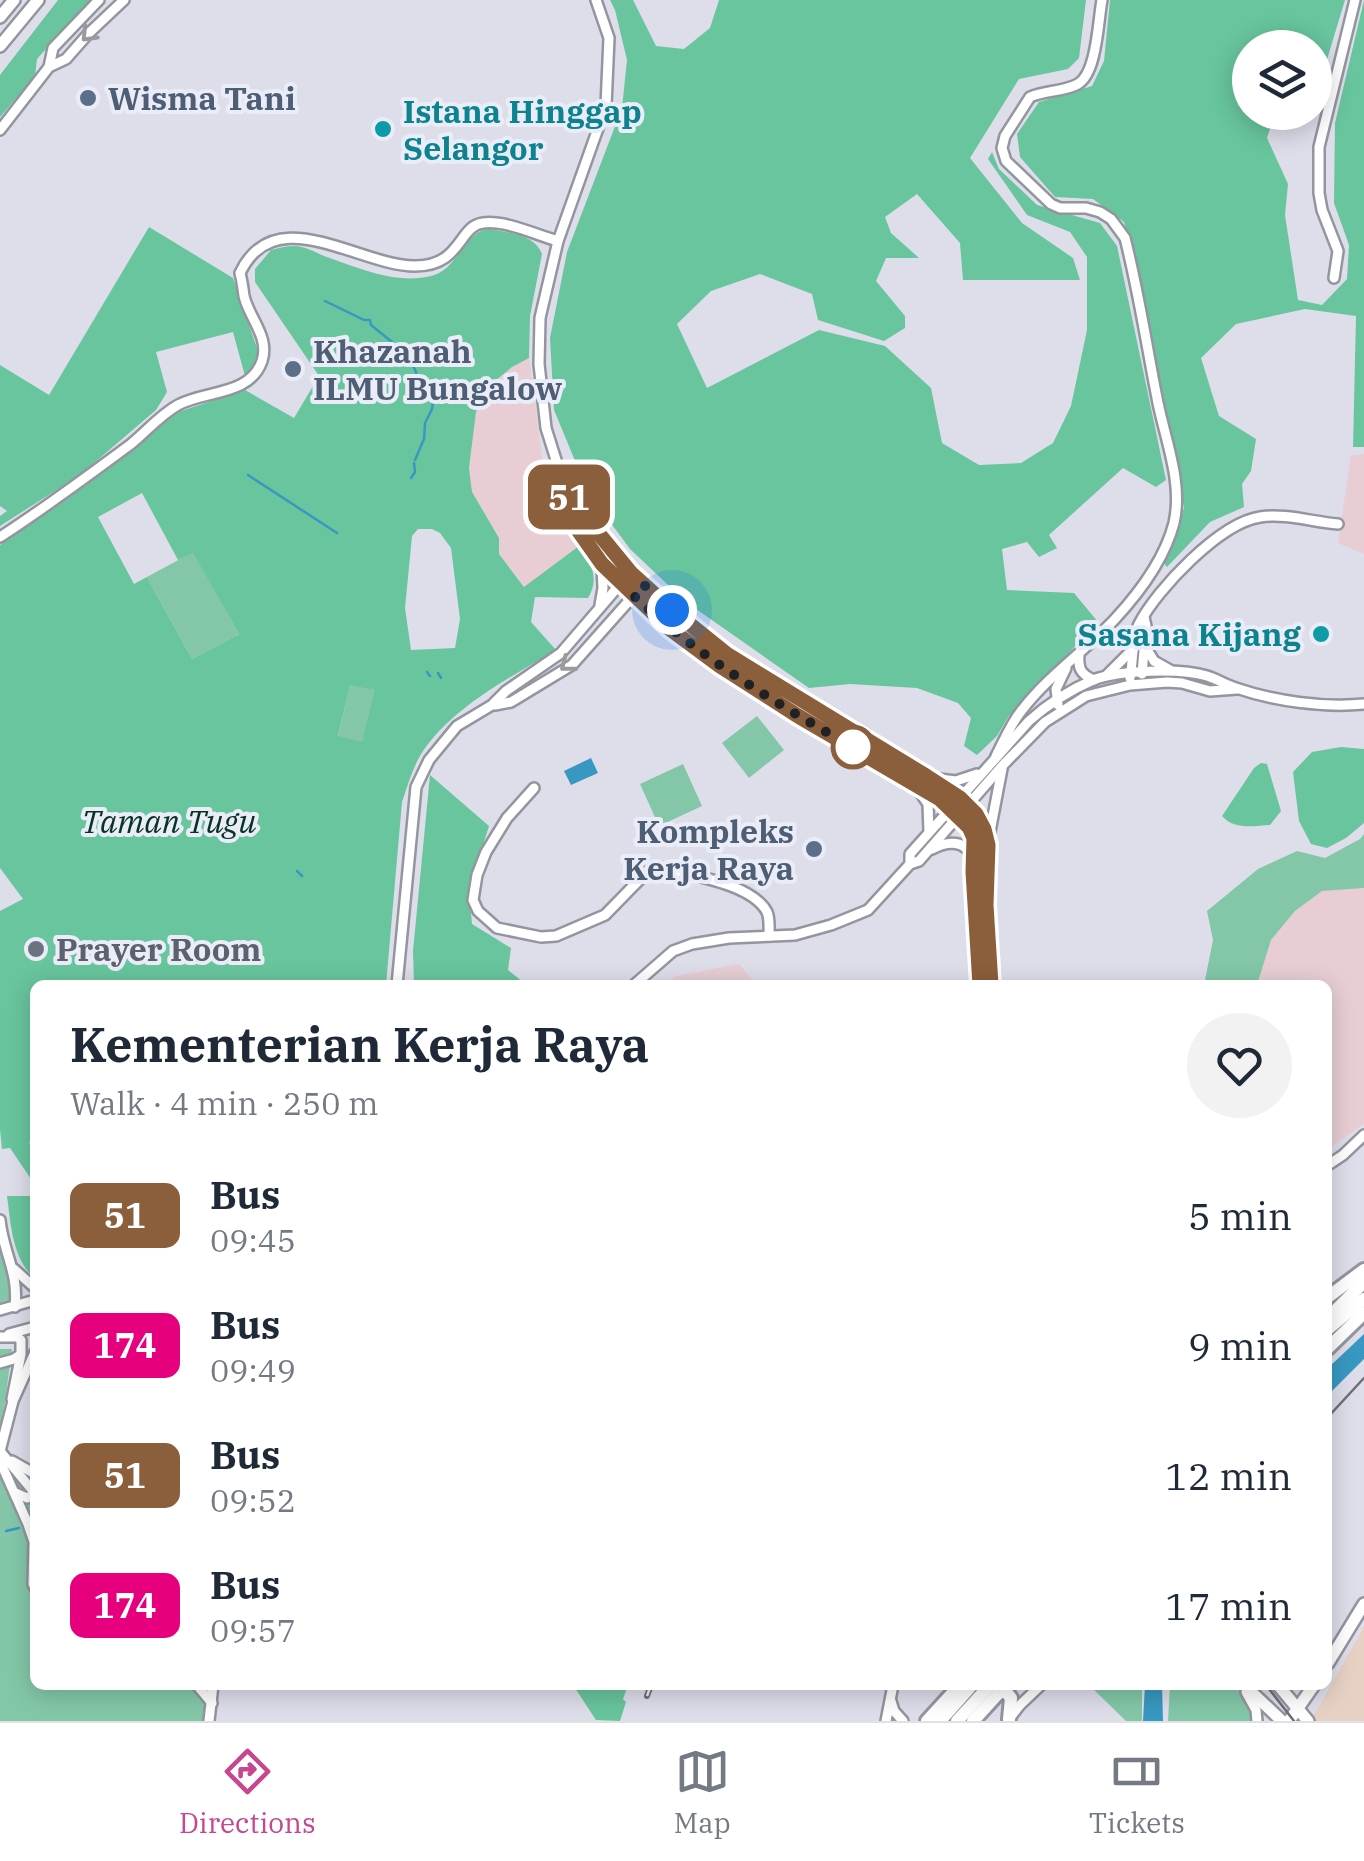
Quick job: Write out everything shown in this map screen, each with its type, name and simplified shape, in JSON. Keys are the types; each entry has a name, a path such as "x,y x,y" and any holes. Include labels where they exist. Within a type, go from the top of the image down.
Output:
{"highway":[{"path":"1332,1294 1364,1270"},
{"path":"1332,1314 1364,1282"},
{"path":"1332,1326 1364,1300"},
{"path":"1332,1344 1364,1313"},
{"path":"934,1719 956,1690"},
{"path":"934,1719 966,1690"},
{"path":"957,1721 995,1690"},
{"path":"973,1721 997,1690"},
{"path":"1003,1690 1010,1695 1009,1720"}],"main road":[{"path":"0,18 14,0"},
{"path":"0,46 38,0"},
{"path":"1332,1657 1360,1618 1364,1604"},
{"path":"1248,1690 1286,1721 1311,1690"},
{"path":"1282,1690 1308,1721"}],"street":[{"path":"49,67 52,48 99,0"},
{"path":"0,130 49,67 66,59 124,0"},
{"path":"596,0 609,38 606,106 558,242 540,318 539,364 546,428 573,523 602,564 660,620"},
{"path":"991,980 986,905 988,845 999,761 1020,711 1127,606 1156,564 1174,521 1174,471 1125,238 1111,219 1100,212 1060,208 1044,199 1006,161 1002,142 1030,97 1078,84 1090,71 1102,0"},
{"path":"1334,278 1338,251 1322,210 1319,147 1354,0"},
{"path":"0,537 85,478 180,403 250,379 262,361 263,343 240,273 254,252 268,242 306,238 412,266 444,260 480,223 495,223 558,242"},
{"path":"567,495 631,573 728,655 964,802 981,822 988,845"},
{"path":"1134,677 1140,646 1138,625 1154,599 1220,534 1260,517 1338,524"},
{"path":"600,608 604,588 602,564"},
{"path":"399,980 416,787 429,760 446,737 468,719 561,652 631,573"},
{"path":"492,705 512,702 572,665 644,585"},
{"path":"615,618 633,611 647,612 735,676 955,811 974,838 973,872"},
{"path":"1140,646 1154,661 1172,671"},
{"path":"910,864 910,854 964,802 1029,721 1053,702 1099,678 1140,646"},
{"path":"1079,654 1083,675 1099,678 1172,671 1207,676 1237,689 1314,704 1364,704"},
{"path":"1053,702 1070,662"},
{"path":"926,776 956,782 982,773 1059,713 1086,696 1134,677"},
{"path":"1134,677 1142,684 1182,683 1210,692 1237,689"},
{"path":"1046,683 1044,691 1059,713"},
{"path":"964,802 982,773"},
{"path":"913,782 928,804 929,832"},
{"path":"534,788 507,818 477,875 473,900 497,928 541,937 556,936 605,915 648,871 659,867 742,891 767,912 768,936"},
{"path":"640,980 673,951 692,944 795,935 868,910 910,864 927,852 955,811"},
{"path":"927,852 942,844 958,844 971,853 980,980"},
{"path":"1332,1162 1364,1135"},
{"path":"0,1220 14,1269 15,1306"},
{"path":"14,1269 30,1283"},
{"path":"0,1310 30,1302"},
{"path":"0,1336 30,1326"},
{"path":"0,1336 21,1340 13,1402"},
{"path":"16,1376 2,1363 21,1354"},
{"path":"30,1363 13,1402 1,1455 30,1530"},
{"path":"1,1455 30,1471"},
{"path":"1,1455 30,1488"},
{"path":"14,1491 30,1497"},
{"path":"201,1690 212,1703"},
{"path":"209,1721 213,1690"},
{"path":"886,1721 892,1690"},
{"path":"1009,1720 1036,1690"},
{"path":"1245,1690 1258,1721"},
{"path":"890,1698 894,1712 903,1721"},
{"path":"915,1721 934,1719"}],"shaded area":[{"path":"529,358 543,463 557,506 579,546 525,587 499,554 499,537 472,493 469,468 476,412 490,385"},
{"path":"1364,454 1364,554 1338,543 1351,455"},
{"path":"1364,888 1364,1124 1332,1146 1332,980 1259,980 1271,940 1295,911 1322,891"},
{"path":"739,964 753,980 671,980"},
{"path":"1364,1627 1364,1721 1315,1721 1313,1717 1328,1690 1332,1690"}],"green space":[{"path":"58,0 94,0 37,59 35,76 0,117 0,75"},
{"path":"610,0 633,0 656,46 684,49 710,28 719,0 1086,0 1079,58 1068,69 1019,79 970,158 1022,223 1073,258 1080,280 963,280 960,243 917,194 885,217 891,233 919,258 886,258 876,281 905,316 905,328 884,341 818,320 812,294 760,274 711,291 677,324 707,388 819,330 885,346 931,388 942,443 979,465 1021,463 1053,443 1071,406 1087,330 1087,257 1070,232 1027,215 988,159 992,152 999,169 1037,205 1100,223 1117,246 1166,480 1156,487 1123,468 1049,535 1057,548 1039,557 1027,542 1002,549 1007,590 1074,593 1098,622 977,755 964,746 971,718 958,703 917,688 850,684 809,688 686,602 630,549 588,492 554,410 550,338 567,252 622,108 627,60"},
{"path":"1110,0 1345,0 1332,43 1332,30 1232,30 1232,130 1270,130 1267,138 1288,184 1285,215 1298,300 1322,305 1347,279 1349,245 1334,203 1335,123 1364,0 1364,447 1353,447 1356,316 1305,309 1236,324 1201,358 1219,416 1256,439 1251,471 1242,484 1244,507 1210,522 1167,567 1163,562 1184,508 1124,222 1093,199 1055,197 1020,157 1017,134 1039,102 1092,86 1104,61"},
{"path":"149,227 233,278 258,351 253,367 245,376 233,332 156,352 167,392 156,410 80,475 0,526 0,516 7,511 0,506 0,365 49,395"},
{"name":"Taman Tugu","path":"490,229 520,236 533,242 542,254 530,316 529,358 490,385 476,412 469,468 472,492 499,538 499,554 524,587 579,546 593,571 592,591 588,598 535,597 531,622 556,650 467,706 419,757 402,802 386,980 30,980 30,1178 10,1148 2,1149 0,1129 0,911 23,899 0,868 0,545 85,486 175,413 245,390 294,418 319,376 255,282 255,269 271,250 302,247 376,274 418,278 449,266 473,236","holes":["142,493 178,560 193,553 239,634 192,659 147,577 134,584 98,517","418,529 440,533 451,548 460,619 455,648 411,650 405,608 412,536","350,685 374,690 362,742 338,736"]},
{"path":"193,552 239,634 192,659 147,577"},
{"path":"350,684 374,690 362,743 338,737"},
{"path":"757,716 784,750 749,778 722,743"},
{"path":"1341,747 1364,749 1364,823 1327,848 1311,844 1299,821 1293,772 1312,752"},
{"path":"1261,763 1267,764 1281,811 1270,825 1232,823 1222,816"},
{"path":"683,764 702,806 659,826 640,784"},
{"path":"430,775 489,826 469,890 472,924 511,948 508,970 520,980 414,980 413,951"},
{"path":"1364,834 1364,888 1322,891 1295,911 1271,940 1259,980 1205,980 1213,940 1207,911 1258,869 1297,851 1325,858"},
{"path":"7,1196 30,1196 30,1274 17,1251"},
{"path":"0,1238 13,1295 0,1304"},
{"path":"0,1349 12,1349 0,1427"},
{"path":"0,1461 30,1477 30,1690 208,1690 209,1702 205,1721 0,1721"},
{"path":"576,1690 626,1690 620,1721 596,1720"},
{"path":"1094,1690 1142,1690 1142,1721 1126,1721"},
{"path":"1170,1690 1236,1690 1251,1706 1254,1721 1168,1721"}],"water":[{"path":"591,758 598,773 571,785 564,771"},
{"path":"1364,1334 1364,1359 1332,1391 1332,1364"},
{"path":"1145,1690 1162,1690 1163,1721 1143,1721"}],"waterway":[{"path":"325,301 370,320 371,325 408,355 418,388 433,401 415,460"},
{"path":"411,478 414,463"},
{"path":"248,475 337,533"},
{"path":"427,672 430,676"},
{"path":"438,673 441,678"},
{"path":"297,871 302,876"},
{"path":"6,1531 19,1528"}],"tram line":[{"path":"1332,1413 1364,1378"},
{"path":"1270,1690 1294,1721"}],"railway":[{"path":"647,1696 649,1690"}],"bus line":[{"name":"51","path":"980,980 974,838 959,815 913,782 720,666 670,629 602,564 573,523 567,495 631,573 728,655 926,776 960,798 976,814 988,845 986,905 991,980"}],"place":[{"name":"Wisma Tani","path":"88,98"},
{"name":"Istana Hinggap Selangor","path":"383,129"},
{"name":"Khazanah ILMU Bungalow","path":"293,369"},
{"name":"Sasana Kijang","path":"1321,634"},
{"name":"Kompleks Kerja Raya","path":"814,849"},
{"name":"Prayer Room","path":"36,949"}],"route":[{"path":"672,610 644,585 634,596 720,666 856,749 853,747"}]}
